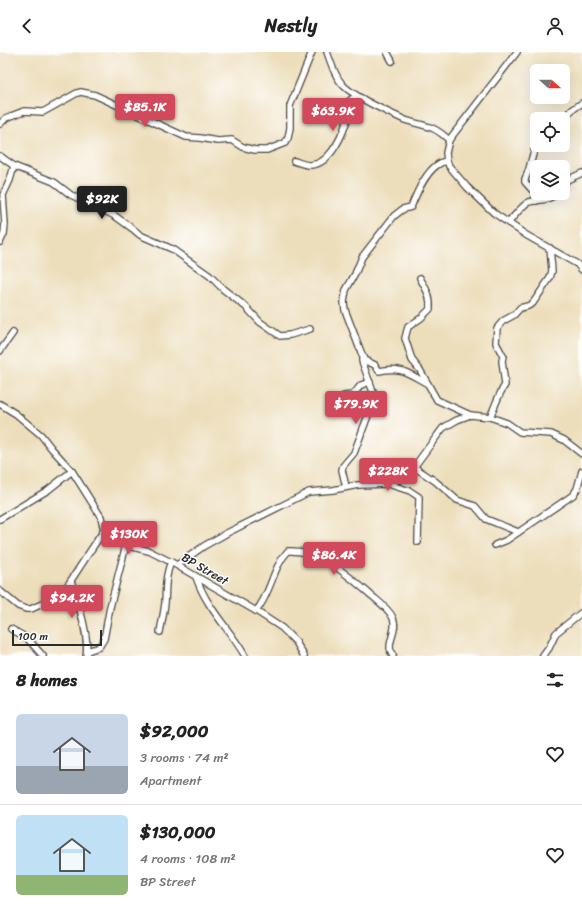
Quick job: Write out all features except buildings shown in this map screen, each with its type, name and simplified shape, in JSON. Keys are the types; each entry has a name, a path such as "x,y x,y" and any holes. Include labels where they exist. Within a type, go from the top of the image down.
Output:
{"street":[{"path":"0,124 6,118 24,111 43,112 81,92 95,95 186,137 218,141 232,140 243,147 255,150 267,150 285,143 288,138 290,128 290,106 312,52"},
{"path":"327,52 343,86 356,96 405,119 433,127 449,140"},
{"path":"388,52 392,61"},
{"path":"517,52 449,140 446,153 447,161 449,166 467,187 494,213 526,235 577,264 582,270"},
{"path":"294,161 307,165 319,164 326,159 332,152 347,121 349,101 356,96"},
{"path":"570,112 582,103"},
{"path":"533,152 525,182 534,192 536,202"},
{"path":"0,156 14,166 54,182 71,195 115,216 140,235 172,249 210,276 223,289 246,307 260,322 280,336 290,335 310,329"},
{"path":"346,487 342,470 343,466 354,453 373,402 373,392 362,361 356,335 345,310 344,302 346,290 362,257 394,216 410,207 419,187 436,165 442,161 447,161"},
{"path":"0,242 4,234 5,224 3,195 10,180 14,166"},
{"path":"570,179 582,173"},
{"path":"508,223 525,204 546,200"},
{"path":"490,417 499,394 505,385 502,362 503,356 496,342 498,328 503,321 514,315 520,308 528,306 532,303 550,278 552,272 550,248"},
{"path":"420,278 429,294 431,301 430,309 421,318 408,326 404,338 412,360 420,370 437,400 440,403 470,415 490,417 507,423 520,432 551,434 564,440 582,454"},
{"path":"0,351 13,333"},
{"path":"362,358 375,365 379,371 389,368 403,371 428,384"},
{"path":"336,404 344,396 353,395 361,385 370,382"},
{"name":"BP Street","path":"0,404 16,414 41,435 72,471 101,517 104,530 109,538 117,543 149,551 177,565 256,611 282,628 296,642 304,656"},
{"path":"177,565 204,546 227,533 309,492 333,490 346,487 388,484 403,478 414,467 443,428 456,420 470,415"},
{"path":"414,467 435,481 457,500 475,506 486,519 518,532"},
{"path":"0,519 48,490 72,471"},
{"path":"495,545 507,540 573,495 577,489 582,471"},
{"path":"388,484 410,491 419,497 418,542"},
{"path":"0,591 18,606 26,609 31,609 54,599 66,588 104,530"},
{"path":"71,581 87,641 87,653 99,647 104,640 110,607 126,545"},
{"path":"256,611 262,604 280,559 288,551 299,550 313,555 344,571 386,609 393,617 394,623 389,648 393,656"},
{"path":"160,632 165,601 165,583 168,568 171,562"},
{"path":"196,576 206,600 220,621 240,646 245,656"},
{"path":"543,656 549,648 556,633 582,612"},
{"path":"11,629 27,638 43,656"}]}
